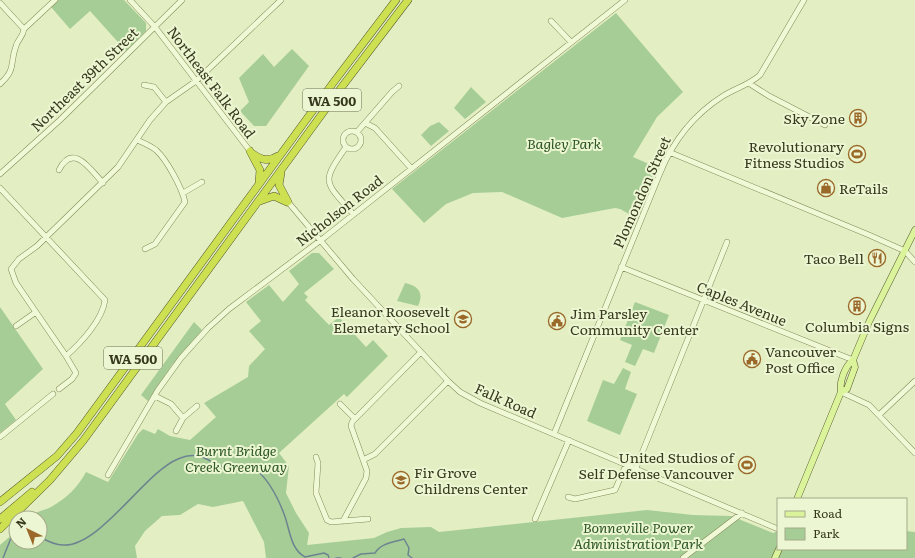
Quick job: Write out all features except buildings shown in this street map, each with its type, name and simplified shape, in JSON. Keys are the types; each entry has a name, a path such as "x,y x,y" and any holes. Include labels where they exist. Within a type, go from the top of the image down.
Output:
{"highway":[{"name":"WA 500","path":"0,507 36,477 57,456 92,414 257,186 396,0"},
{"name":"WA 500","path":"0,519 52,474 68,458 100,418 283,166 408,0"},
{"path":"250,151 264,160 270,160 280,155"},
{"path":"250,151 260,170 261,177 257,186"},
{"path":"283,166 279,185 288,202"},
{"path":"258,202 274,196 288,202"},
{"path":"0,529 50,480 69,459 100,418"},
{"path":"0,502 57,456"}],"main road":[{"path":"798,498 841,392 840,386 848,364 853,360 869,322 915,230"}],"street":[{"path":"24,29 55,0"},
{"name":"Northeast 39th Street","path":"0,174 60,120 182,0"},
{"path":"59,389 75,376 74,368 16,283 11,270 19,259 37,246 125,160 150,120 166,102 196,81 281,0"},
{"name":"Nicholson Road","path":"108,475 155,396 180,358 228,309 354,214 625,0"},
{"name":"Plomondon Street","path":"554,434 669,152 678,137 699,114 723,96 750,84 760,75 804,0"},
{"name":"Northeast Falk Road","path":"132,1 155,27 250,151"},
{"path":"0,3 24,29 24,36 17,42 14,51 11,73 0,84"},
{"path":"551,21 571,42"},
{"path":"750,84 769,96 825,125"},
{"path":"144,85 154,87 166,102"},
{"path":"357,132 399,86"},
{"path":"365,123 375,128 411,168"},
{"path":"346,147 343,141 345,134 351,131 357,132"},
{"path":"346,147 352,148 358,146 360,139 357,132"},
{"path":"137,140 156,150 162,156 183,192 185,202 155,244 145,249"},
{"path":"346,147 330,169 329,184 354,214"},
{"path":"669,152 905,251 915,262"},
{"path":"60,170 64,161 68,158 79,159 102,183"},
{"path":"183,192 202,182"},
{"path":"0,188 105,300 104,310 78,345 66,356"},
{"name":"Falk Road","path":"288,202 320,240 448,381 474,401 777,529"},
{"path":"636,468 727,242"},
{"name":"Caples Avenue","path":"622,268 853,360"},
{"path":"16,326 36,312"},
{"path":"343,521 366,478 367,471 352,426 354,418 421,352"},
{"path":"363,460 375,454 448,381"},
{"path":"879,415 915,381"},
{"path":"841,392 861,400 879,415 915,453"},
{"path":"0,438 53,394"},
{"path":"155,396 171,404 183,418"},
{"path":"340,404 354,418"},
{"path":"176,431 183,418 197,406"},
{"path":"535,519 569,440"},
{"path":"316,457 318,463 316,493 326,519 331,522 368,519"},
{"path":"568,497 575,499 615,490 626,465"},
{"path":"683,558 742,513"}],"green space":[{"path":"58,0 124,0 146,23 146,31 126,51 90,11 70,29 51,7"},
{"name":"Bagley Park","path":"616,13 683,92 657,117 633,157 658,168 638,219 620,209 615,208 562,218 502,192 473,193 446,204 424,223 392,189"},
{"path":"292,49 309,66 266,126 254,126 240,111 249,102 239,78 263,54 274,67"},
{"path":"471,87 486,102 465,119 454,108"},
{"path":"439,122 449,131 431,146 421,135 430,126"},
{"path":"312,253 319,253 334,269 304,293 308,297 305,300 329,325 339,317 366,347 373,340 388,356 347,397 344,394 279,453 289,466 286,493 296,513 309,533 307,545 374,538 401,528 431,527 439,532 647,510 693,515 731,516 773,533 777,531 777,550 907,550 907,531 915,532 915,558 266,558 264,542 243,501 213,507 198,504 180,515 162,516 145,531 135,546 137,558 0,558 0,545 8,538 8,550 48,550 48,510 43,510 51,507 67,496 76,487 86,472 108,482 138,434 143,429 155,434 158,429 170,436 190,440 216,417 204,403 248,377 249,366 265,349 249,331 261,321 246,302 269,285 283,302 299,284 289,271"},
{"path":"405,283 414,286 419,291 420,301 418,306 397,301"},
{"path":"635,302 669,315 654,353 643,349 635,366 625,362 632,345 620,340"},
{"path":"0,307 43,369 5,404 16,420 0,433"},
{"path":"194,322 202,330 172,365 148,401 141,395"},
{"path":"623,368 631,372 625,389 637,394 620,435 587,421 603,380 614,384"}],"waterway":[{"path":"48,541 63,545 77,543 92,535 107,523 151,478 165,467 178,459 187,456 195,456 207,459 223,467 235,468 251,465 262,475 275,493 296,549 305,557 324,553 328,555 329,558"},
{"path":"353,558 361,554 375,553 384,545 404,539 409,548 408,555 412,558"},
{"path":"3,558 8,546"},
{"path":"336,558 341,558"}],"place":[{"name":"Sky Zone","path":"858,118"},
{"name":"Revolutionary Fitness Studios","path":"857,154"},
{"name":"ReTails","path":"826,188"},
{"name":"Taco Bell","path":"877,258"},
{"name":"Columbia Signs","path":"857,306"},
{"name":"Eleanor Roosevelt Elemetary School","path":"463,319"},
{"name":"Jim Parsley Community Center","path":"557,321"},
{"name":"Vancouver Post Office","path":"752,359"},
{"name":"United Studios of Self Defense Vancouver","path":"747,465"},
{"name":"Fir Grove Childrens Center","path":"401,480"}],"park label":[{"name":"Burnt Bridge Creek Greenway","path":"236,458"},
{"name":"Bonneville Power Administration Park","path":"638,536"}]}
